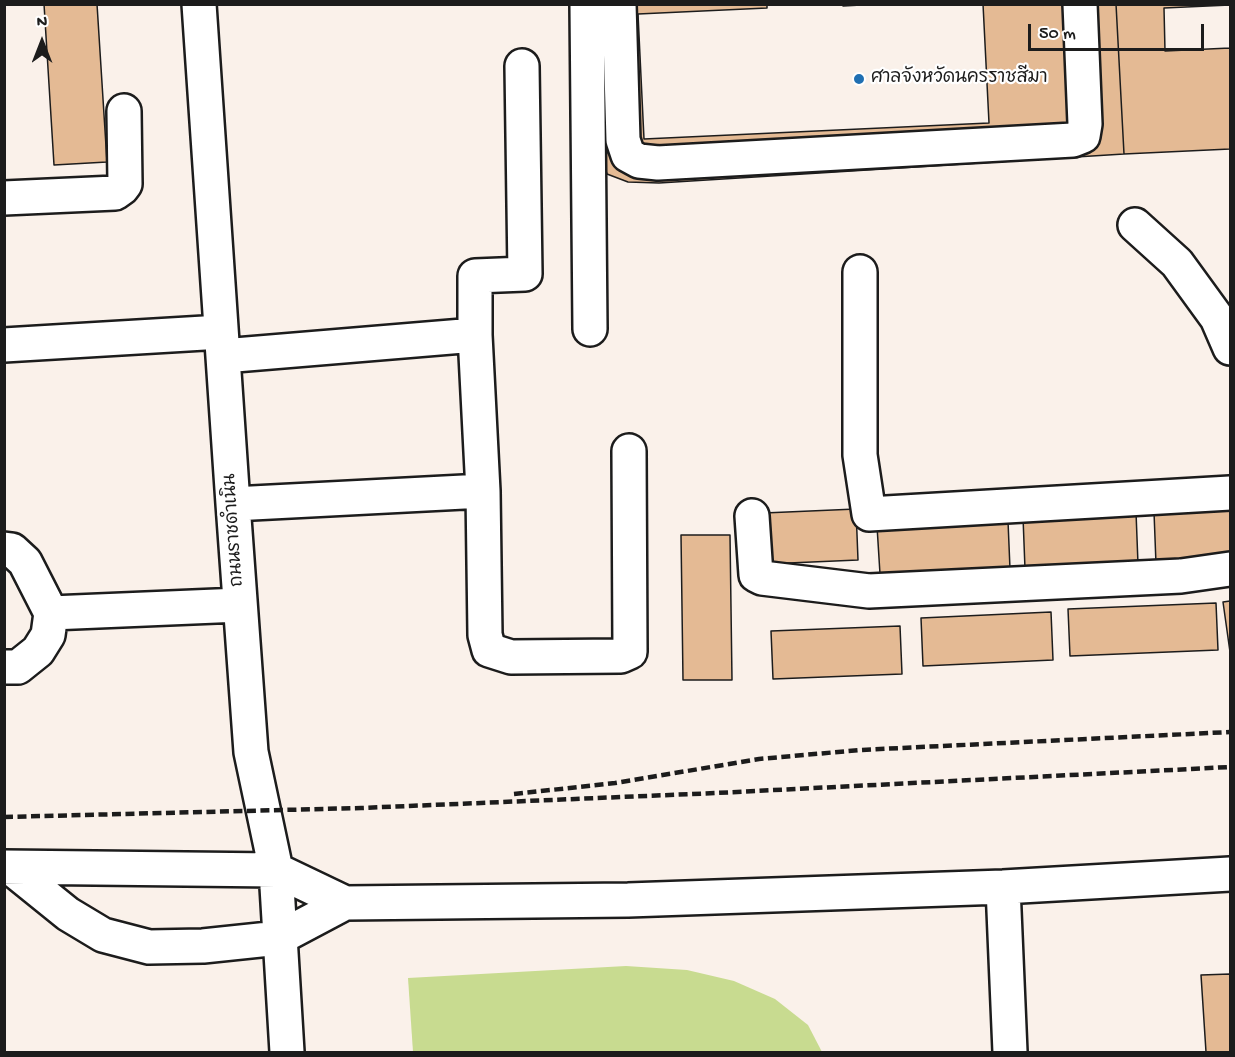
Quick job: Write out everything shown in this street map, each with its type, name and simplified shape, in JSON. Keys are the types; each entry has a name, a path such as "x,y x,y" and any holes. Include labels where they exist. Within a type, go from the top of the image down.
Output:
{"street":[{"name":"ถนนราชดำเนิน","path":"199,4 251,752 276,870 287,1053"},
{"path":"587,4 590,329"},
{"path":"619,4 623,140 628,155 639,161 658,163 1073,140 1083,136 1085,124 1080,4"},
{"path":"522,66 525,273 475,276 475,335 483,491 485,635 489,650 511,657 621,656 630,652 629,451"},
{"path":"4,198 115,193 122,188 125,184 124,111"},
{"path":"1135,225 1178,263 1217,318 1230,348"},
{"path":"860,272 860,455 869,514 1230,493"},
{"path":"4,345 222,344 475,335"},
{"path":"233,504 483,491"},
{"path":"752,516 756,575 762,578 869,591 1181,576 1230,569"},
{"path":"4,549 12,550 25,562 51,613 48,634 38,651 18,667 4,667"},
{"path":"51,613 240,605"},
{"path":"8,868 276,870 345,903 628,900 1003,887 1230,874"},
{"path":"8,868 68,914 103,935 149,947 203,946 279,938 345,903"},
{"path":"1003,887 1010,1053"}],"green space":[{"path":"626,966 687,970 734,981 775,999 808,1025 822,1052 413,1052 408,978"}],"building":[{"path":"44,4 97,4 107,162 54,165"},
{"name":"ศาลจังหวัดนครราชสีมา","path":"595,4 1116,4 1124,154 659,183 628,182 607,174 601,153"},
{"path":"767,4 843,4 843,6 983,4 989,123 644,139 638,14 767,8"},
{"path":"1116,4 1230,4 1230,149 1124,154"},
{"path":"1230,5 1230,48 1165,51 1164,8"},
{"path":"856,509 858,560 766,564 764,513"},
{"path":"1230,509 1230,561 1156,564 1154,512"},
{"path":"1136,512 1138,564 1025,569 1023,517"},
{"path":"1008,521 1010,569 880,574 877,526"},
{"path":"681,535 730,535 732,680 683,680"},
{"path":"1230,601 1230,652 1223,602"},
{"path":"1216,603 1218,650 1070,656 1068,609"},
{"path":"1051,612 1053,660 923,666 921,618"},
{"path":"900,626 902,674 773,679 771,631"},
{"path":"1230,974 1230,1052 1206,1052 1201,975"}],"railway":[{"path":"514,794 615,783 759,759 860,750 1230,732"},
{"path":"4,817 361,808 1230,767"}],"place":[{"name":"ศาลจังหวัดนครราชสีมา","path":"859,79"}]}
